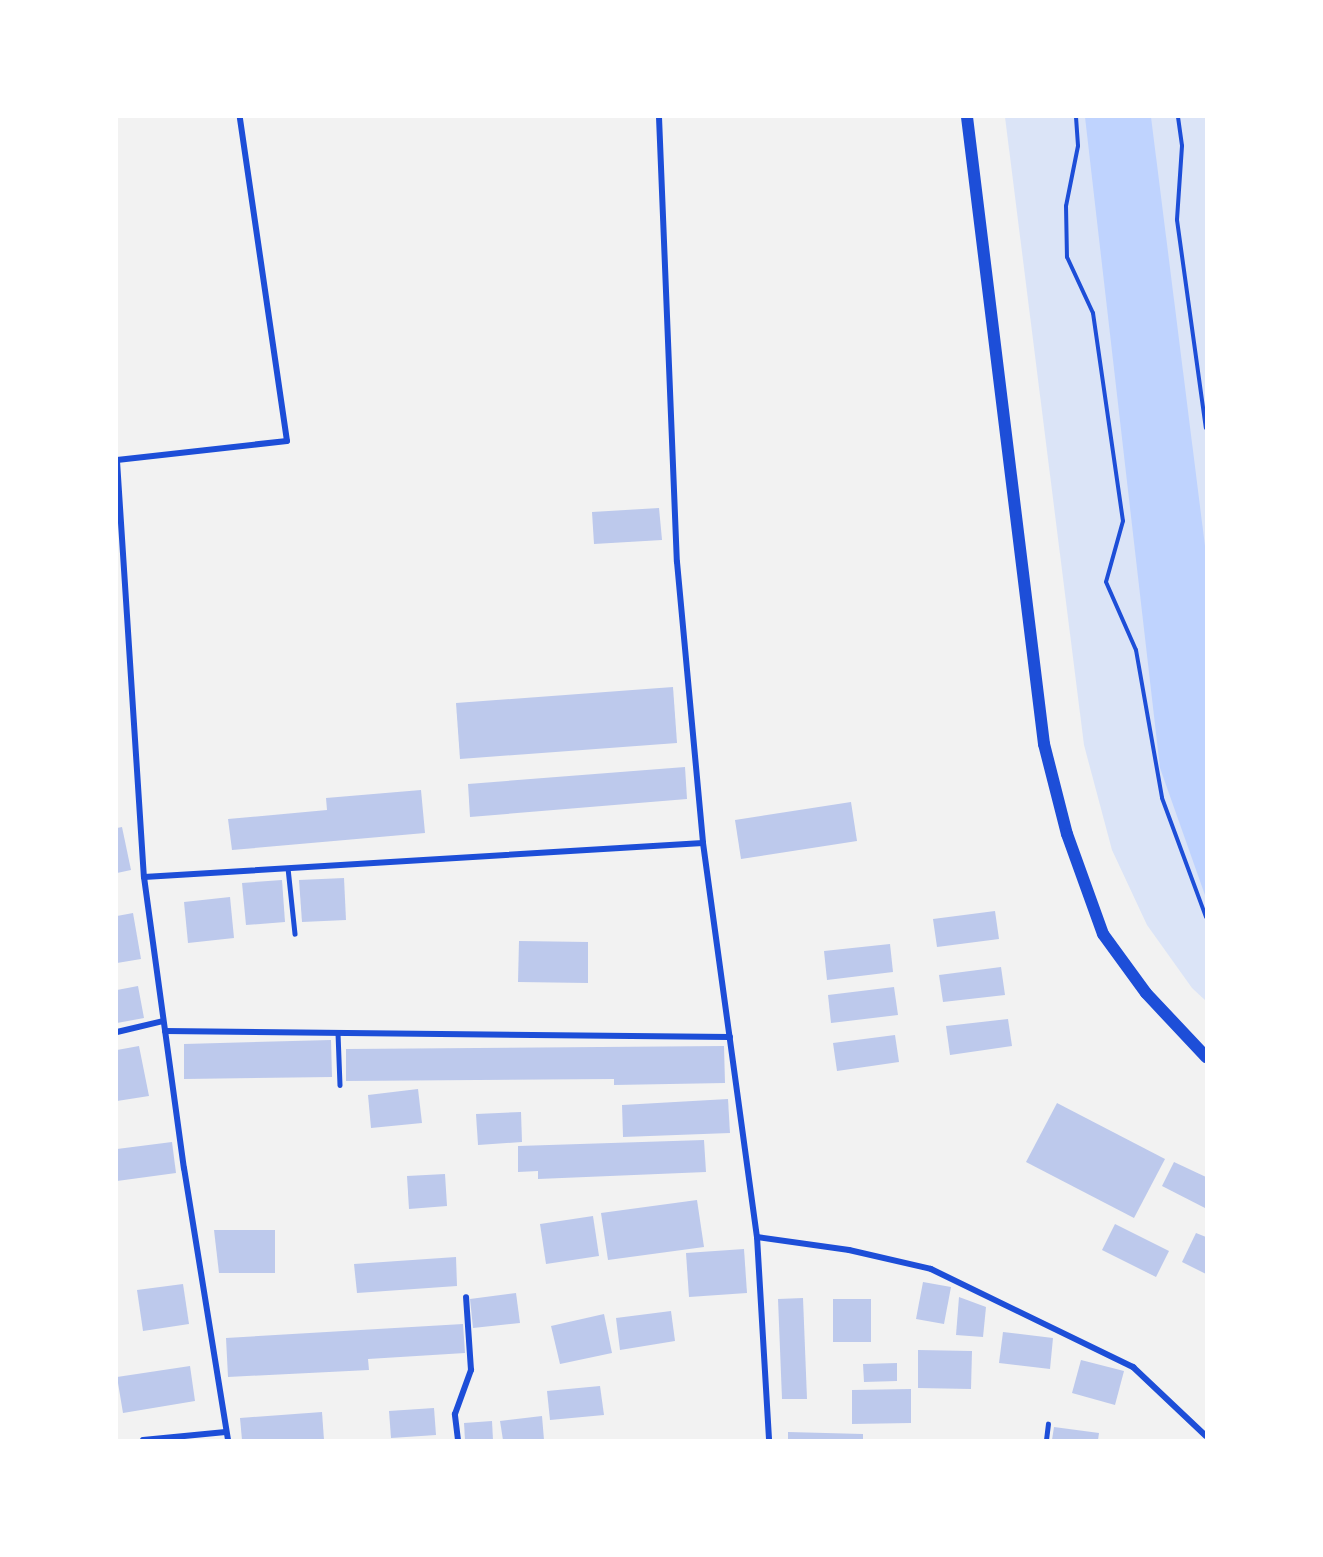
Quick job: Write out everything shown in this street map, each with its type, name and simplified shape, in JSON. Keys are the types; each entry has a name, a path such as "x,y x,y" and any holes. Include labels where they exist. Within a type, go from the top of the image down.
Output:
{"main road":[{"path":"967,117 1044,744 1067,834 1103,934 1146,993 1206,1057"}],"street":[{"path":"228,1440 165,1030 144,877 117,460 287,441 240,117"},
{"path":"659,117 677,562 703,843 757,1237 769,1440"},
{"path":"144,877 703,843"},
{"path":"117,1032 164,1021"},
{"path":"165,1030 729,1037"},
{"path":"757,1237 849,1250 931,1269 1133,1367 1206,1437"},
{"path":"458,1440 455,1414 471,1370 466,1297"},
{"path":"143,1440 226,1432"}],"lane":[{"path":"288,868 295,934"},
{"path":"338,1033 340,1085"},
{"path":"1046,1440 1048,1424"}],"path":[{"path":"1076,117 1078,146 1066,206 1067,257 1093,313 1123,520 1106,582 1136,650 1162,798 1206,917"},
{"path":"1178,117 1182,146 1177,220 1206,428"}],"shaded area":[{"path":"1005,117 1206,117 1206,1001 1192,988 1147,925 1112,850 1084,745"}],"water":[{"path":"1085,117 1151,117 1206,554 1206,898 1160,768"}],"building":[{"path":"659,508 662,540 594,544 592,512"},
{"path":"673,687 677,743 460,759 456,703"},
{"path":"685,767 687,799 470,817 468,784"},
{"path":"421,790 425,833 232,850 228,819 327,810 326,798"},
{"path":"851,802 857,841 741,859 735,820"},
{"path":"122,827 131,870 117,873 117,828"},
{"path":"344,878 346,920 302,922 299,880"},
{"path":"282,880 285,922 246,925 242,883"},
{"path":"230,897 234,938 188,943 184,902"},
{"path":"995,911 999,939 937,947 933,919"},
{"path":"133,913 141,959 117,963 117,916"},
{"path":"519,941 588,942 588,983 518,982"},
{"path":"890,944 893,972 827,980 824,951"},
{"path":"1001,967 1005,995 943,1002 939,975"},
{"path":"138,986 144,1018 117,1023 117,990"},
{"path":"894,987 898,1015 831,1023 828,995"},
{"path":"1008,1019 1012,1046 950,1055 946,1026"},
{"path":"895,1035 899,1062 837,1071 833,1043"},
{"path":"331,1040 332,1077 184,1079 184,1044"},
{"path":"139,1046 149,1096 117,1101 117,1050"},
{"path":"724,1046 725,1083 614,1085 614,1079 346,1081 346,1049"},
{"path":"418,1089 422,1123 371,1128 368,1095"},
{"path":"728,1099 730,1133 623,1137 622,1105"},
{"path":"1057,1103 1165,1159 1134,1218 1026,1162"},
{"path":"521,1112 522,1142 478,1145 476,1114"},
{"path":"704,1140 706,1172 538,1179 538,1171 518,1172 518,1146"},
{"path":"172,1142 176,1173 117,1181 117,1149"},
{"path":"1174,1162 1206,1177 1205,1208 1162,1186"},
{"path":"445,1174 447,1206 409,1209 407,1176"},
{"path":"697,1200 704,1247 608,1260 601,1213"},
{"path":"593,1216 599,1256 546,1264 540,1224"},
{"path":"1115,1224 1169,1251 1156,1277 1102,1250"},
{"path":"214,1230 275,1230 275,1273 219,1273"},
{"path":"1196,1233 1206,1237 1206,1274 1182,1262"},
{"path":"744,1249 747,1293 689,1297 686,1253"},
{"path":"456,1257 457,1286 357,1293 354,1264"},
{"path":"923,1282 951,1287 944,1324 916,1319"},
{"path":"183,1284 189,1324 143,1331 137,1290"},
{"path":"516,1293 520,1323 473,1328 470,1299"},
{"path":"959,1297 986,1307 983,1337 956,1335"},
{"path":"803,1298 807,1399 782,1399 778,1299"},
{"path":"833,1299 871,1299 871,1342 833,1342"},
{"path":"671,1311 675,1341 620,1350 616,1318"},
{"path":"604,1314 612,1353 560,1364 551,1326"},
{"path":"463,1324 465,1353 368,1359 369,1370 228,1377 226,1338"},
{"path":"1003,1332 1053,1338 1050,1369 999,1363"},
{"path":"918,1350 972,1351 971,1389 918,1388"},
{"path":"1081,1360 1124,1371 1115,1405 1072,1393"},
{"path":"897,1363 897,1381 864,1382 863,1364"},
{"path":"190,1366 195,1401 123,1413 117,1377"},
{"path":"600,1386 604,1415 550,1420 547,1391"},
{"path":"911,1389 911,1423 852,1424 852,1390"},
{"path":"434,1408 436,1435 391,1438 389,1411"},
{"path":"322,1412 324,1440 242,1440 240,1418"},
{"path":"542,1416 544,1440 503,1440 500,1421"},
{"path":"492,1421 493,1440 465,1440 464,1423"},
{"path":"1054,1427 1099,1433 1098,1440 1052,1440"},
{"path":"788,1432 863,1434 863,1440 788,1440"}]}
